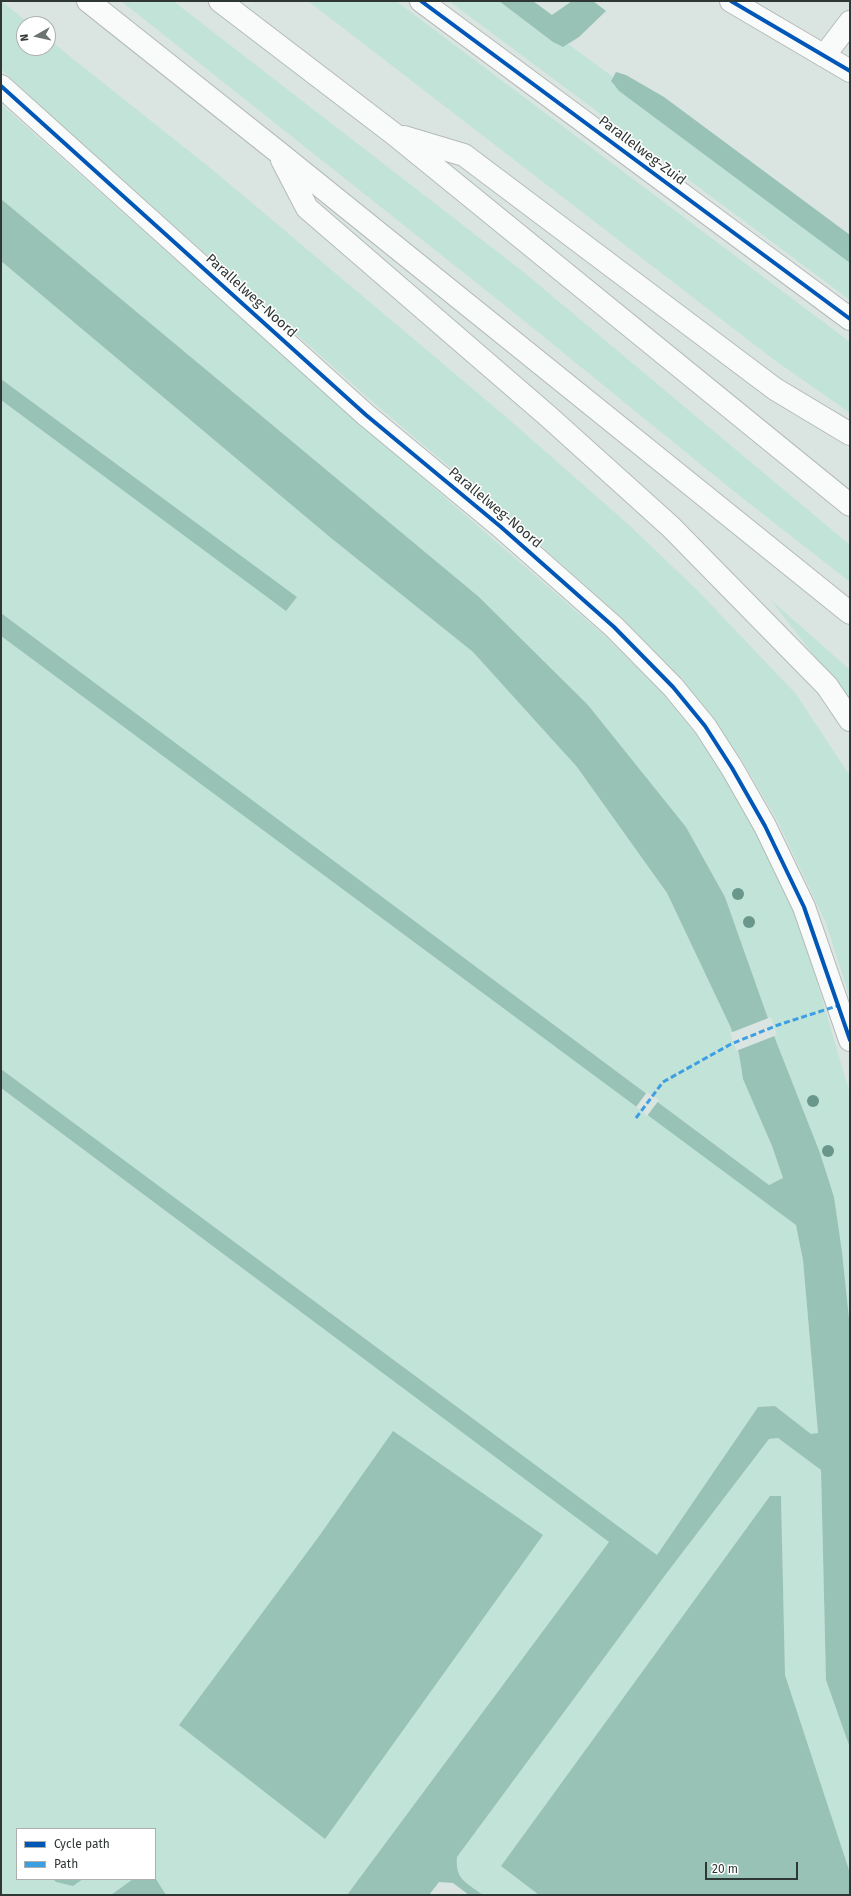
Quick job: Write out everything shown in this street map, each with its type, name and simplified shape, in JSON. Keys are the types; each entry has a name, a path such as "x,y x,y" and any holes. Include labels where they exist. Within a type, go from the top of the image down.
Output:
{"main road":[{"path":"88,1 278,152 850,613"},
{"path":"220,1 394,134 850,505"},
{"name":"Parallelweg-Zuid","path":"421,1 850,319"},
{"path":"731,1 850,71"},
{"path":"824,56 850,22"},
{"name":"Parallelweg-Noord","path":"1,86 366,415 501,526 614,627 673,687 705,726 732,768 765,826 804,907 850,1040"},
{"path":"394,134 464,155 775,389 850,434"},
{"path":"278,152 307,208 549,417 671,527 827,686 850,720"}],"shaded area":[{"path":"1,1 20,16 16,16 16,56 56,56 56,45 214,171 505,416 629,525 699,592 796,694 850,776 850,998 826,923 778,822 742,760 683,680 625,621 509,517 375,404 73,136 1,69"},
{"path":"121,1 173,1 521,270 850,545 850,582 736,493 512,311"},
{"path":"308,1 396,1 850,342 850,413 773,359"},
{"path":"449,1 499,1 553,42 563,47 568,44 613,77 611,81 619,91 850,263 850,300"},
{"path":"499,1 533,1 552,15 572,1 593,1 606,11 579,37 563,47 553,42"},
{"path":"616,72 626,75 664,97 850,235 850,263 619,91 611,81"},
{"path":"1,104 359,423 606,637 665,696 695,733 723,774 756,833 793,910 815,975 850,1094 850,1328 842,1252 834,1197 820,1153 776,1041 725,897 686,827 588,705 479,597 1,199"},
{"path":"1,199 479,597 588,705 686,827 725,897 776,1041 820,1153 834,1197 842,1252 850,1328 850,1748 826,1680 821,1470 778,1438 769,1439 663,1578 457,1857 457,1865 460,1876 483,1895 469,1895 453,1883 439,1882 429,1895 347,1895 609,1542 1,1088 1,1069 657,1555 758,1407 775,1406 811,1434 818,1433 803,1260 796,1225 1,636 1,613 769,1185 783,1178 772,1146 743,1079 739,1054 731,1028 667,893 577,767 473,652 331,538 1,261"},
{"path":"1,261 331,538 473,652 577,767 667,893 731,1028 739,1054 743,1079 772,1146 783,1178 769,1185 1,613 1,400 286,610 297,597 1,379"},
{"path":"1,379 297,597 286,611 1,400"},
{"path":"771,600 850,670 850,706 835,683"},
{"path":"1,636 797,1225 803,1260 818,1434 811,1434 775,1406 758,1407 657,1555 1,1069"},
{"path":"2,1089 609,1542 347,1895 166,1895 156,1880 156,1828 16,1828 16,1880 54,1880 56,1882 73,1886 82,1880 132,1880 111,1895 1,1895","holes":["393,1431 325,1838 317,1539"]},
{"path":"393,1431 543,1535 325,1839 179,1725 317,1539"},
{"path":"778,1438 821,1470 826,1680 850,1748 850,1873 785,1675 781,1497 770,1496 501,1866 539,1895 483,1895 461,1879 456,1870 457,1857 663,1578 769,1439"},
{"path":"770,1496 781,1496 785,1675 850,1873 850,1895 539,1895 501,1866"},
{"path":"156,1879 166,1895 111,1895 132,1880"},
{"path":"54,1880 82,1880 73,1886 56,1882"}],"pier":[{"path":"771,1017 777,1035 736,1051 730,1033"},
{"path":"647,1092 659,1100 647,1116 636,1107"}],"marked path":[{"path":"636,1118 663,1082 731,1044 778,1025 840,1005"}],"cycle path":[{"path":"421,1 850,319"},
{"path":"731,1 850,71"},
{"path":"1,86 366,415 501,527 614,627 673,687 705,726 732,768 765,826 804,907 850,1040"}]}
